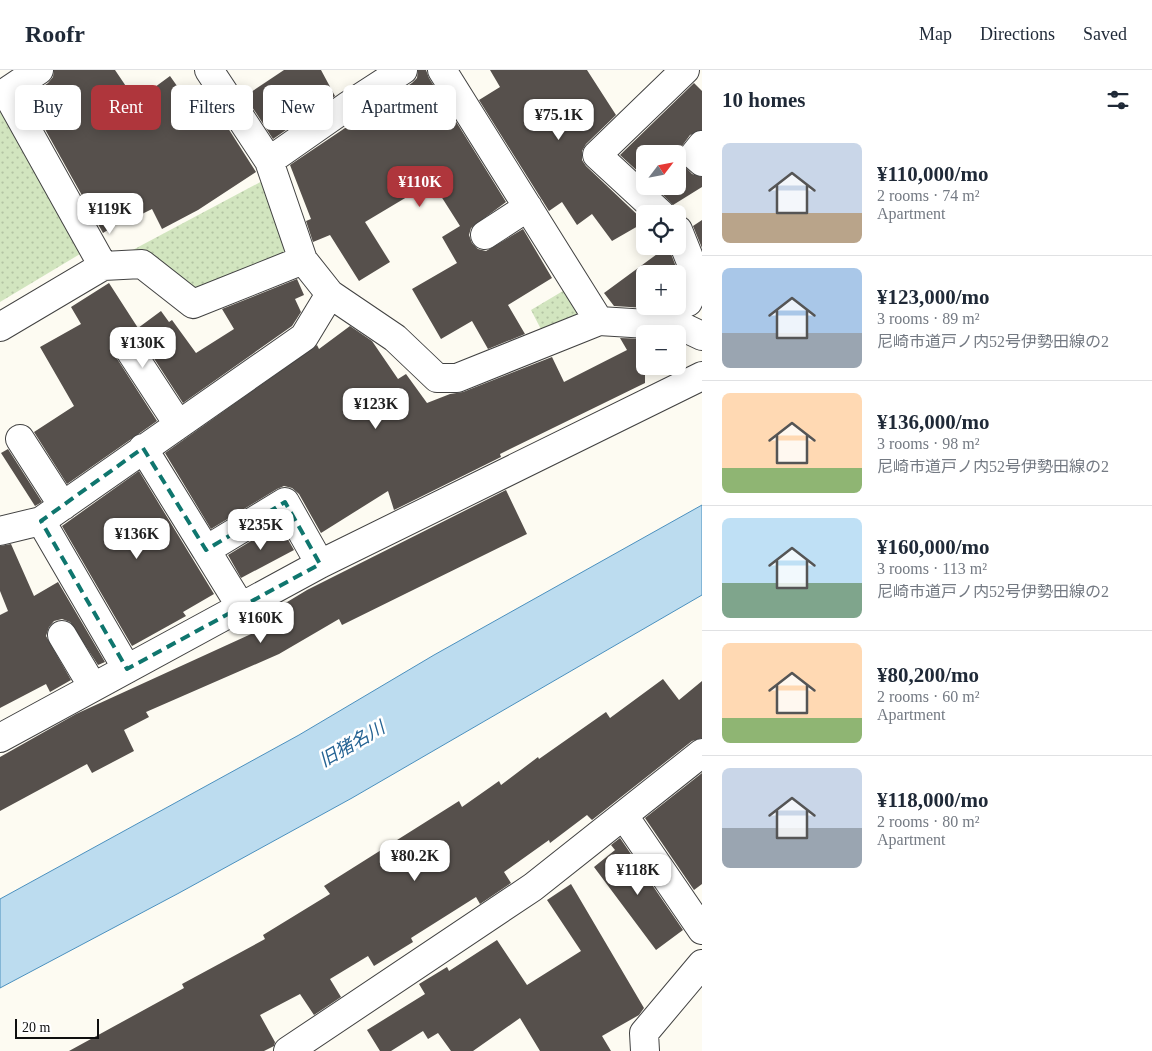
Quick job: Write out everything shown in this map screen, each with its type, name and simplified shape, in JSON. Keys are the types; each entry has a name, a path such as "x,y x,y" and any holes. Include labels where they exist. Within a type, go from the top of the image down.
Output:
{"street":[{"path":"38,70 6,92 103,266"},
{"path":"209,70 269,161 303,260 330,294 395,338 437,378 458,378 599,321 648,324 666,319 695,297 694,270 686,250"},
{"path":"269,161 349,104 403,70"},
{"path":"442,70 599,321"},
{"path":"651,205 598,155 685,70"},
{"path":"702,145 694,155 702,162"},
{"path":"485,236 528,207"},
{"path":"0,327 103,266 142,264 193,304 303,260"},
{"path":"0,531 41,521 143,448 304,338 330,294"},
{"path":"666,319 702,336"},
{"path":"127,346 178,424"},
{"path":"0,738 320,564 702,376"},
{"path":"20,439 63,506"},
{"path":"143,448 241,607"},
{"path":"206,550 285,502 320,564"},
{"path":"41,521 127,669"},
{"path":"62,635 93,687"},
{"path":"288,1051 533,887 702,753"},
{"path":"624,816 702,930"},
{"path":"645,1051 644,1033 702,964"}],"highlighted area":[{"path":"143,448 206,550 285,502 320,564 127,669 41,521"}],"green space":[{"path":"0,104 85,251 0,302"},
{"path":"266,179 296,254 192,296 127,253"},
{"path":"568,288 579,305 574,322 544,335 531,310"}],"water":[{"name":"旧猪名川","path":"702,505 702,595 352,798 0,988 0,899 299,735 434,655"}],"building":[{"path":"54,70 115,70 125,85 91,85 91,130 161,130 161,85 158,85 170,76 176,85 171,85 171,130 229,130 256,172 198,210 162,229 152,209 142,214 140,210 103,233 45,130 81,130 81,85 45,85 53,77"},
{"path":"284,70 321,70 329,85 263,85 263,124 253,108 253,91"},
{"path":"418,70 426,70 433,85 409,85 417,78"},
{"path":"490,70 587,70 616,115 586,144 582,151 582,160 636,213 636,227 612,241 592,214 577,225 562,202 549,211 479,100 500,87"},
{"path":"694,83 702,91 702,130 690,135 683,145 636,145 636,170 620,155"},
{"path":"456,121 506,202 471,228 469,235 472,243 478,249 486,251 523,229 552,278 508,305 525,334 488,349 472,321 441,339 412,289 457,263 442,237 460,226 432,182 365,222 390,262 359,281 330,235 313,242 306,221 311,219 290,165 343,129 456,130"},
{"path":"267,130 286,130 273,139"},
{"path":"686,168 692,174 702,177 702,187 673,205 663,195 686,195"},
{"path":"702,220 702,248 693,226"},
{"path":"656,255 671,255 675,265 642,265"},
{"path":"636,270 636,307 614,306 604,293"},
{"path":"297,279 304,295 295,299 301,312 292,326 183,403 140,337 134,332 127,330 118,333 113,339 111,346 114,354 157,421 67,484 34,432 74,406 40,347 81,324 71,307 109,283 138,328 161,311 169,322 172,320 196,353 234,329 222,309"},
{"path":"350,326 372,341 398,379 406,374 427,403 450,394 463,392 552,357 564,382 627,350 620,338 636,339 636,375 645,375 645,383 500,454 501,457 394,510 388,491 321,533 299,494 292,488 284,486 211,529 165,453 317,345 319,349"},
{"path":"8,449 42,502 35,506 1,453"},
{"path":"139,471 214,594 183,612 186,616 132,646 62,526"},
{"path":"506,490 527,534 342,625 339,619 279,654 146,712 149,717 124,730 134,751 92,773 87,764 0,811 0,757 76,714 264,628 259,619 307,590"},
{"path":"279,524 294,550 241,578 228,555"},
{"path":"11,544 34,596 58,582 105,662 98,665 70,622 62,619 54,621 49,627 46,636 71,680 50,692 46,684 0,708 0,615 8,611 0,591 0,546"},
{"path":"663,679 679,700 702,681 702,738 692,741 592,820 587,815 550,843 549,840 504,872 511,883 480,904 476,897 411,938 413,942 374,966 368,956 330,979 341,997 314,1015 300,994 260,1015 275,1042 274,1046 264,1051 69,1051 184,988 182,984 265,939 263,935 330,894 324,886 459,801 462,807 499,781 501,785 538,757 539,759 606,712 610,718"},
{"path":"702,773 702,884 694,890 645,818"},
{"path":"620,838 683,930 656,950 594,867 615,850 611,845"},
{"path":"571,884 644,1008 639,1015 602,1036 611,1051 540,1051 520,1018 473,1051 451,1051 438,1033 428,1039 423,1031 391,1051 380,1051 367,1030 425,994 419,984 447,967 449,971 497,940 527,985 581,951 547,900"}]}
